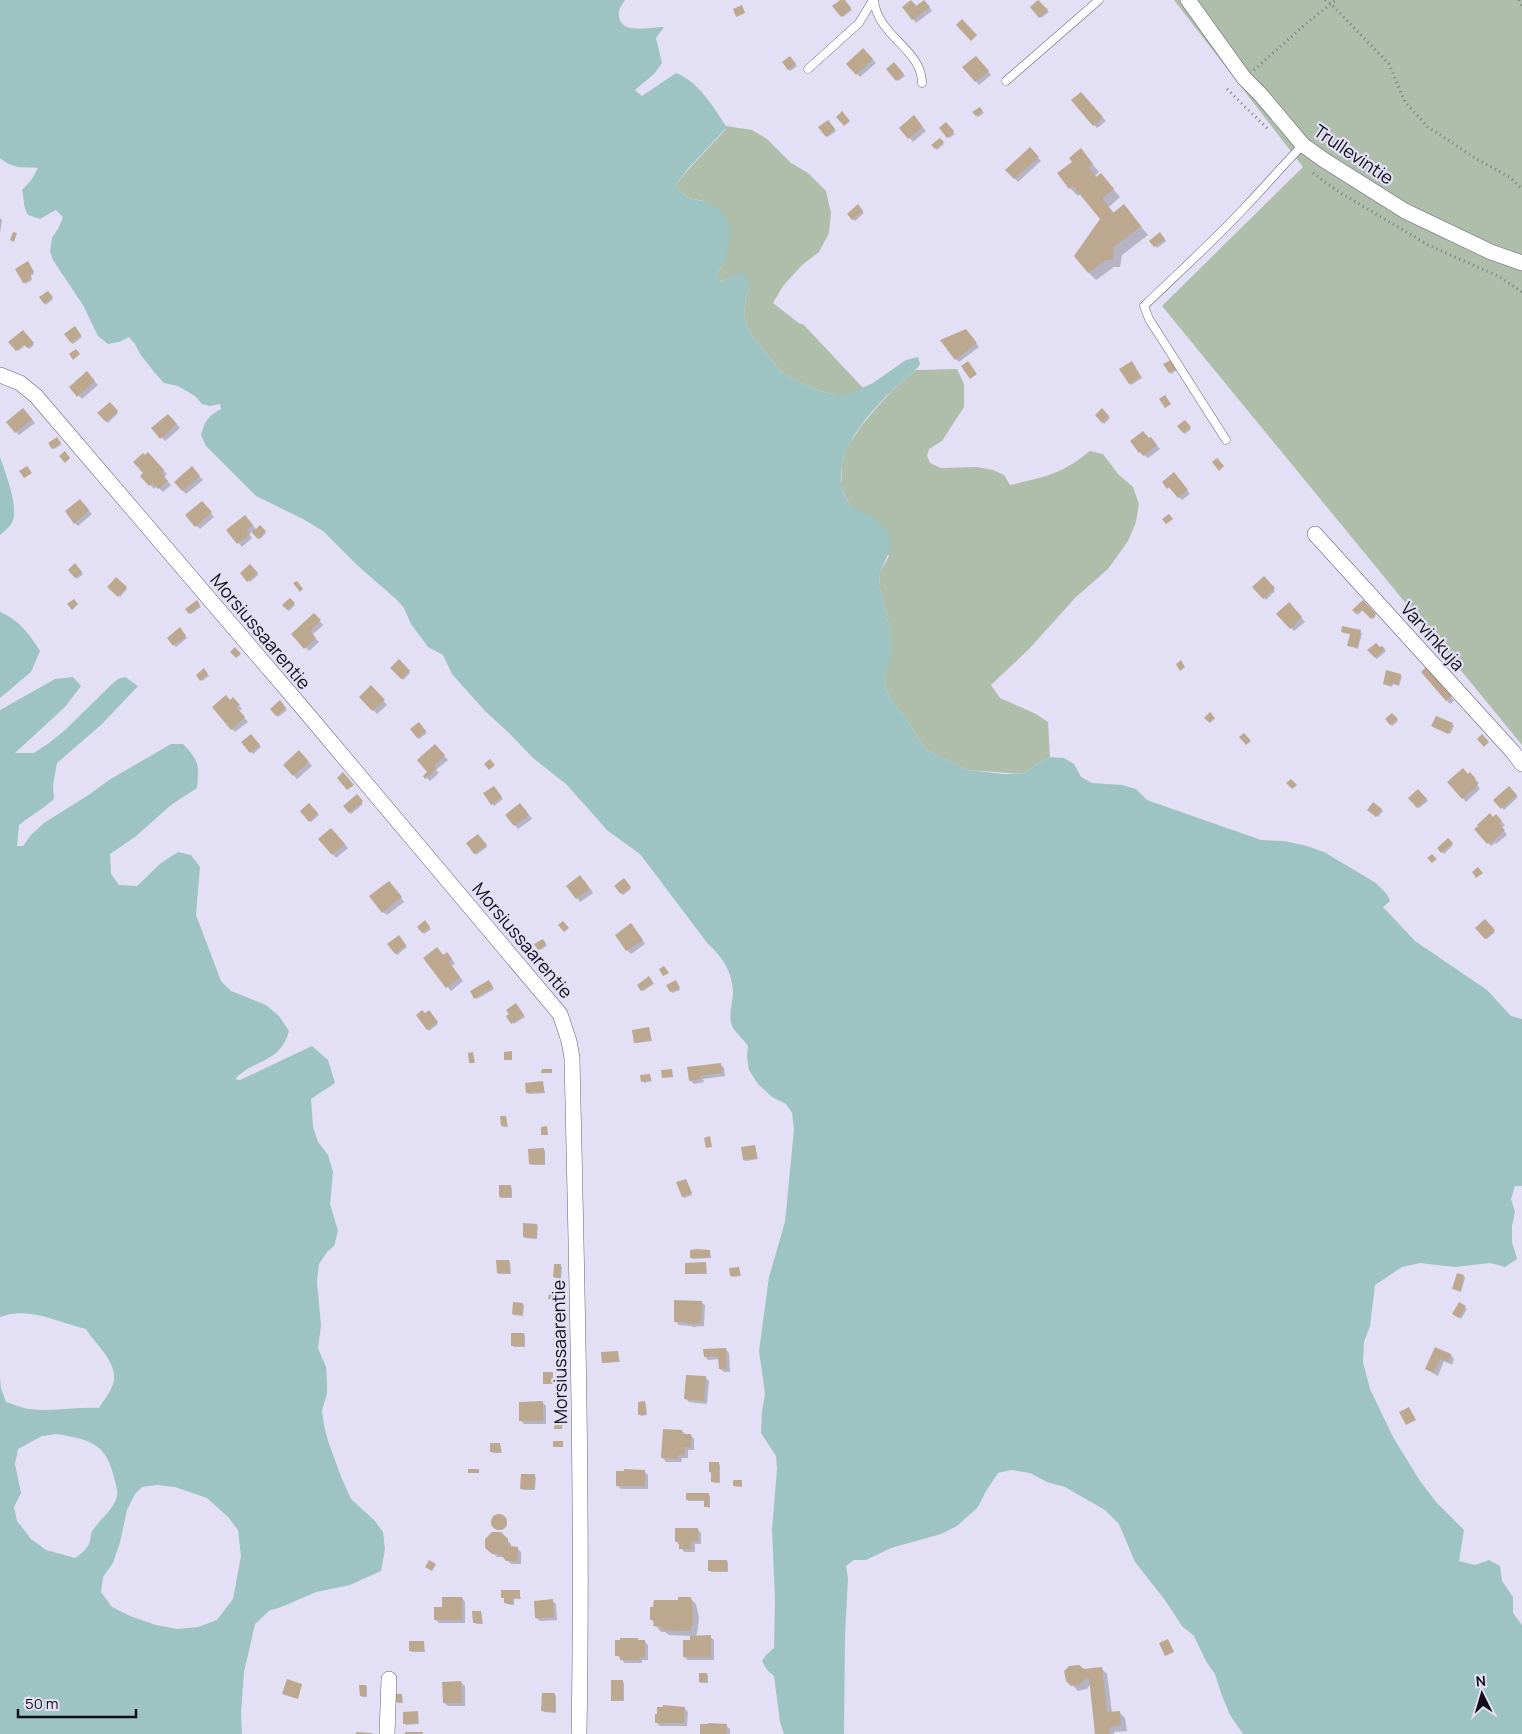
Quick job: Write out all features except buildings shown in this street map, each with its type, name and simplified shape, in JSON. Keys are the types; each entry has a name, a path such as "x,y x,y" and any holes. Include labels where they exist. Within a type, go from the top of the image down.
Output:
{"street":[{"name":"Trullevintie","path":"1188,0 1244,78 1303,145 1405,210 1491,252 1522,263"},
{"name":"Morsiussaarentie","path":"0,375 20,383 36,396 560,1014 569,1041 572,1058 579,1358 581,1582 579,1734"},
{"name":"Varvinkuja","path":"1315,534 1522,764"},
{"path":"387,1734 389,1679"}],"lane":[{"path":"808,69 858,23 873,0"},
{"path":"873,0 875,11 882,24 913,58 922,74 922,83"},
{"path":"1006,81 1099,0"},
{"path":"1226,440 1148,319 1144,306 1204,250 1303,145"}],"path":[{"path":"1325,0 1389,64 1405,102 1428,127 1475,158 1511,178 1522,189"},
{"path":"1244,78 1336,0"},
{"path":"1518,0 1522,6"}],"shaded area":[{"path":"0,0 625,0 619,13 621,22 624,25 634,28 664,27 656,38 662,63 654,74 635,90 642,96 676,73 699,89 726,126 675,186 688,198 703,201 722,211 729,223 730,239 724,263 717,274 720,282 740,273 748,276 749,289 746,297 744,317 750,333 781,372 807,386 834,395 847,395 873,383 906,360 918,357 920,364 918,367 875,408 857,431 850,444 841,470 841,484 850,506 870,515 889,532 891,548 880,572 879,585 890,630 892,651 884,684 890,698 905,717 925,749 968,770 1004,774 1023,774 1050,757 1064,758 1074,764 1081,777 1092,783 1122,785 1136,789 1147,800 1261,840 1284,841 1324,852 1376,883 1387,894 1390,901 1383,907 1415,941 1487,990 1511,1016 1522,1019 1522,1186 1515,1186 1511,1199 1515,1212 1512,1226 1512,1242 1517,1259 1505,1267 1490,1263 1455,1267 1420,1263 1402,1267 1375,1285 1370,1326 1364,1342 1363,1362 1370,1389 1393,1437 1420,1481 1436,1502 1464,1530 1459,1561 1475,1565 1489,1560 1500,1566 1502,1581 1513,1597 1513,1613 1522,1625 1522,1734 1243,1734 1230,1715 1215,1674 1207,1663 1194,1636 1182,1626 1165,1600 1135,1562 1119,1524 1105,1510 1065,1487 1047,1482 1030,1473 1011,1470 998,1473 978,1507 957,1526 941,1534 891,1548 866,1560 854,1560 846,1566 848,1578 845,1635 844,1734 784,1734 780,1722 774,1676 767,1670 762,1661 774,1648 775,1599 772,1530 777,1469 776,1456 761,1433 765,1394 759,1351 769,1277 785,1222 794,1129 792,1113 786,1104 772,1097 758,1084 749,1070 748,1046 731,1024 730,1014 733,992 729,971 718,954 708,944 640,854 608,831 566,784 533,758 485,711 452,674 443,655 428,647 411,624 404,608 396,599 358,566 323,531 256,496 206,446 201,435 202,430 210,417 221,409 220,404 210,406 202,404 195,396 178,386 164,383 140,354 129,337 119,342 108,344 98,336 83,305 53,260 50,251 52,238 63,217 56,210 40,219 28,215 25,208 22,190 32,179 38,168 14,166 0,158"},
{"path":"1174,0 1522,0 1522,745 1162,306 1303,167"},
{"path":"726,126 752,130 767,139 791,163 808,173 826,191 831,213 829,233 819,252 802,265 783,286 773,303 800,324 803,324 864,389 847,395 834,395 807,386 781,372 750,333 744,317 746,297 749,289 740,274 719,282 717,274 724,263 704,201 688,198 675,186 726,129"},
{"path":"957,369 964,384 964,407 942,441 929,449 927,456 930,463 941,468 977,467 993,470 1004,475 1010,485 1053,474 1071,465 1090,451 1103,454 1118,474 1133,487 1139,504 1136,522 1128,541 1108,569 1076,597 1029,649 991,685 1000,698 1036,714 1048,722 1050,757 1023,774 968,770 925,749 905,717 890,698 884,684 890,630 879,585 880,572 889,556 850,506 841,486 842,465 848,446 862,425 893,390 916,370"},
{"path":"0,457 10,488 14,513 11,524 0,535"},
{"path":"0,612 13,619 23,628 40,651 31,672 0,698"},
{"path":"73,677 81,686 65,707 15,753 34,753 49,743 118,679 125,677 138,686 102,724 57,763 53,785 54,799 19,825 17,846 23,846 31,835 44,823 109,780 171,744 183,744 193,755 197,764 197,788 171,805 135,837 110,854 111,874 119,885 137,886 161,863 178,852 191,855 200,867 196,915 221,981 231,991 266,1005 279,1016 289,1031 280,1049 235,1079 240,1080 312,1046 328,1060 335,1083 311,1099 313,1127 318,1142 328,1155 333,1172 330,1204 338,1231 334,1246 327,1252 319,1264 317,1281 321,1326 318,1348 326,1367 327,1382 327,1394 322,1410 328,1441 351,1499 375,1521 383,1532 385,1549 381,1571 350,1585 316,1592 269,1611 255,1624 244,1672 241,1713 242,1734 0,1734 0,1378 6,1402 38,1410 99,1408 110,1391 114,1380 112,1366 86,1329 32,1314 11,1314 0,1317 0,710 55,679","holes":["57,1434 79,1438 95,1445 101,1450 110,1465 117,1489 117,1496 113,1506 92,1531 86,1549 75,1558 46,1550 31,1539 17,1521 14,1507 21,1493 15,1464 18,1449 42,1436","157,1485 175,1487 207,1498 228,1517 238,1530 241,1556 233,1599 217,1620 198,1627 177,1629 156,1625 130,1616 112,1607 101,1592 103,1577 113,1563 127,1510 135,1494 142,1487"]}]}
